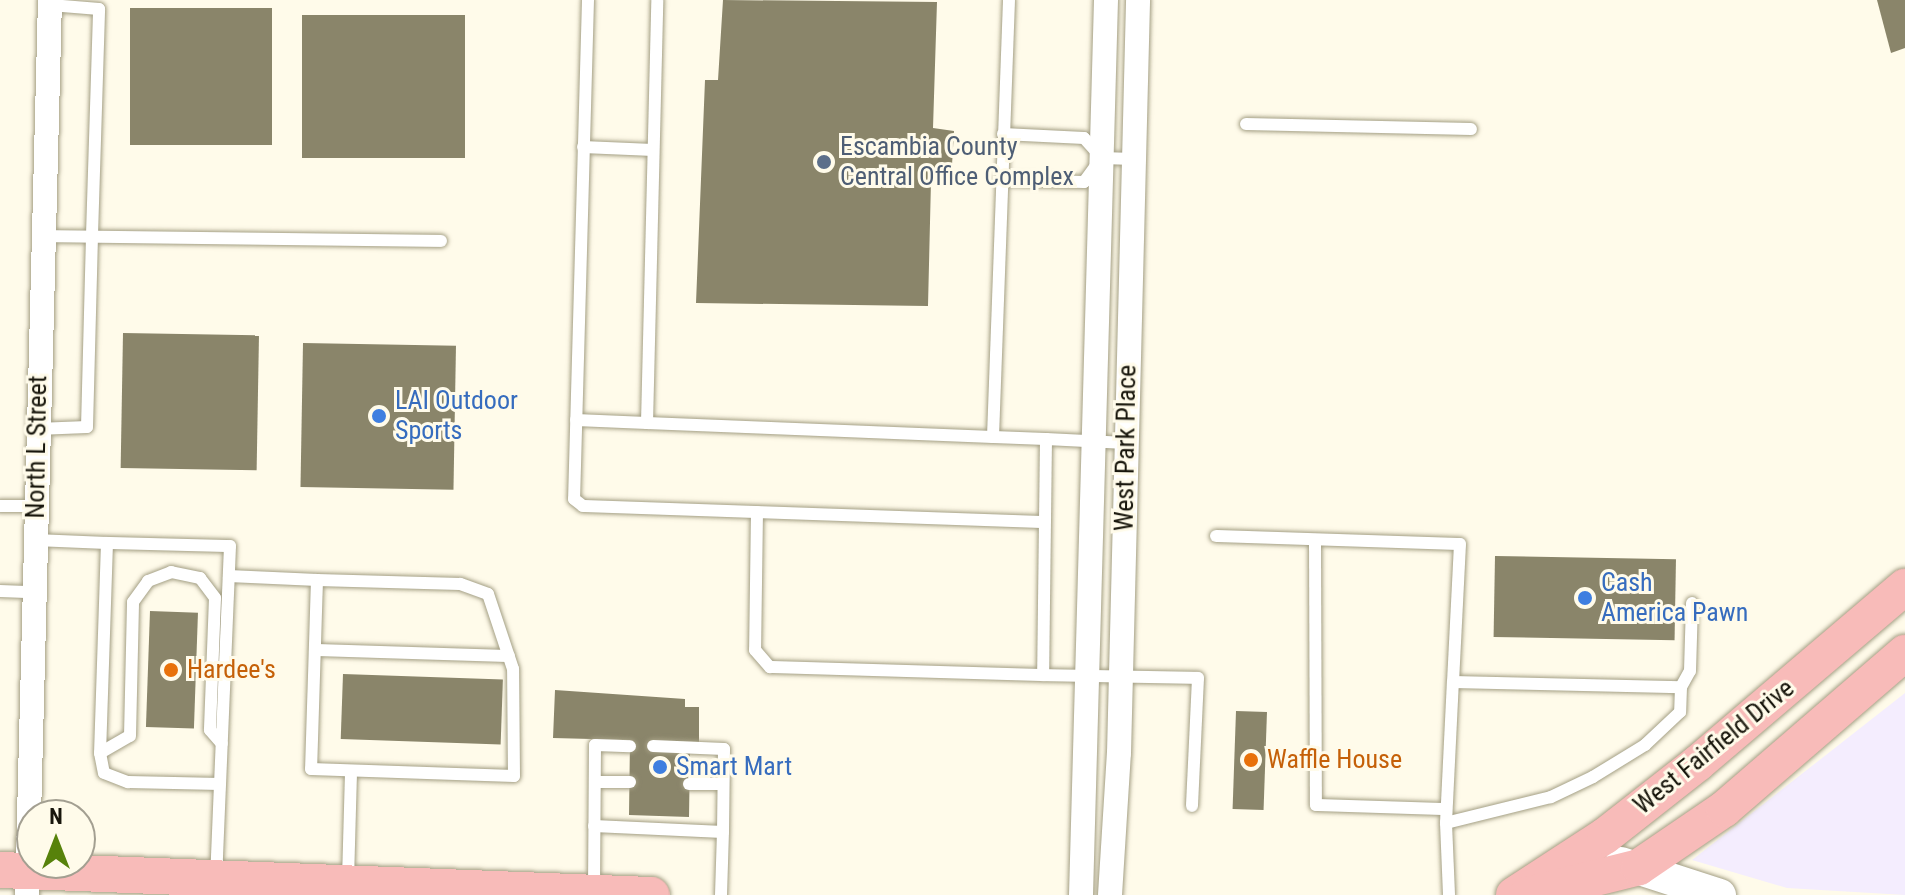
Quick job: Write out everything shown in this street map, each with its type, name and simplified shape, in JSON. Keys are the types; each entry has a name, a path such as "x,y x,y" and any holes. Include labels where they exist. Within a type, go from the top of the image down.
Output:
{"main road":[{"name":"West Fairfield Drive","path":"1514,895 1576,854 1698,763 1905,587"},
{"name":"West Fairfield Drive","path":"1639,867 1724,809 1905,653"},
{"path":"1576,854 1639,867 1720,895"},
{"path":"1525,895 1639,867"},
{"path":"96,878 216,877 652,895"}],"street":[{"name":"West Park Place","path":"1081,895 1106,0"},
{"name":"West Park Place","path":"1110,895 1121,676 1138,0"},
{"name":"North L Street","path":"22,799 33,592 50,3"}],"lane":[{"path":"588,0 574,499 583,506 1043,522"},
{"path":"647,423 657,0"},
{"path":"993,437 1000,180 1009,0"},
{"path":"37,429 87,427 99,9 50,3"},
{"path":"1246,124 1471,129"},
{"path":"1003,134 1084,138 1102,158 1134,159"},
{"path":"583,147 653,150"},
{"path":"1000,180 1084,182 1102,158"},
{"path":"43,236 441,241"},
{"path":"576,420 1126,443"},
{"path":"1043,675 1046,439"},
{"path":"0,506 35,506"},
{"path":"757,512 755,650 770,667 1198,678 1192,806"},
{"path":"1216,536 1460,544 1444,809 1449,895"},
{"path":"34,540 230,546 216,877"},
{"path":"1315,541 1316,805 1444,809"},
{"path":"107,543 100,753 104,773 114,779 220,784"},
{"path":"100,753 130,736 133,602 148,581 171,572 200,578 215,598 210,730 222,744"},
{"path":"229,576 477,587 495,607 509,656 514,776 311,769 317,580"},
{"path":"0,591 33,592"},
{"path":"1446,823 1551,797 1593,777 1645,745 1680,712 1681,687 1690,671 1692,603"},
{"path":"315,650 509,656"},
{"path":"1453,682 1681,687"},
{"path":"594,894 595,745 630,746"},
{"path":"653,746 724,749 721,895"},
{"path":"348,882 351,771"},
{"path":"595,782 630,782"},
{"path":"689,784 723,784"},
{"path":"594,826 723,832"}],"shaded area":[{"path":"1905,693 1905,895 1787,888 1692,860"}],"building":[{"path":"723,0 937,2 933,128 954,131 951,182 931,181 928,306 696,303 705,80 718,80"},
{"path":"1877,0 1905,0 1905,48 1891,53"},
{"path":"130,8 272,8 272,145 130,145"},
{"path":"302,15 465,15 465,158 302,158"},
{"path":"123,333 259,335 257,470 121,468"},
{"name":"LAI Outdoor Sports","path":"303,343 456,346 453,490 300,487"},
{"name":"Cash America Pawn","path":"1495,556 1676,559 1675,640 1494,637"},
{"name":"Hardee's","path":"150,611 198,613 194,729 146,727"},
{"path":"343,674 503,680 501,745 341,739"},
{"name":"Smart Mart","path":"555,690 685,699 685,707 699,707 699,742 653,741 690,753 689,817 629,815 630,740 553,738"},
{"name":"Waffle House","path":"1236,711 1267,712 1264,810 1233,809"}],"place":[{"name":"Escambia County Central Office Complex","path":"824,162"},
{"name":"LAI Outdoor Sports","path":"379,416"},
{"name":"Cash America Pawn","path":"1585,598"},
{"name":"Hardee's","path":"171,670"},
{"name":"Waffle House","path":"1251,760"},
{"name":"Smart Mart","path":"660,767"}]}
